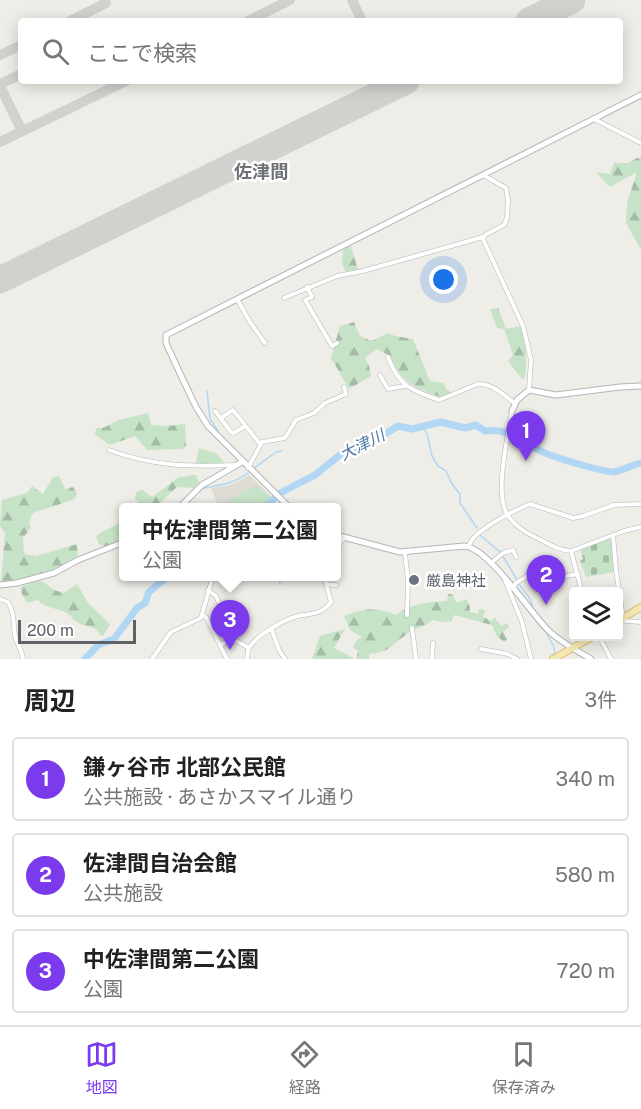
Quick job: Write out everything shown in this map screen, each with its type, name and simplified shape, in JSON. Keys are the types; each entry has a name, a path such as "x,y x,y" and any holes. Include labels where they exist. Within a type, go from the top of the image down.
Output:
{"main road":[{"path":"623,618 641,607"},
{"path":"558,658 586,641"}],"street":[{"path":"285,503 248,468 239,463 196,407 165,338 170,332 641,95"},
{"path":"594,119 641,143"},
{"path":"284,298 337,276 363,271 483,237 504,225 507,218 508,200 506,188 483,174"},
{"path":"483,237 523,326 531,360 529,390 514,403 509,428 502,491 503,504 509,516 526,534 559,550 571,551 641,527"},
{"path":"307,287 312,297 305,300 332,346 337,343"},
{"path":"237,298 265,343"},
{"path":"388,357 405,386"},
{"path":"380,375 388,389 405,386 439,400 478,384 485,384 493,387 514,403"},
{"path":"529,390 556,395 641,386"},
{"path":"248,468 260,444 266,440 285,438 296,420 314,413 325,403 346,394 344,387"},
{"path":"221,418 232,410 260,444"},
{"path":"215,411 234,433 245,426"},
{"path":"219,439 229,429"},
{"path":"109,450 146,462 191,467 239,463"},
{"path":"183,503 202,485 239,463"},
{"path":"469,546 470,541 479,532 530,504 573,518 614,505 641,504"},
{"path":"613,535 618,587"},
{"path":"341,537 405,553 469,546 480,552 491,563 562,642 591,659"},
{"path":"341,542 344,538"},
{"path":"0,585 54,573 78,560 119,544"},
{"path":"491,563 501,554 513,550 516,557"},
{"path":"571,551 581,587"},
{"path":"405,553 408,581 407,615"},
{"path":"540,580 578,574"},
{"path":"513,588 529,575"},
{"path":"505,579 522,622 531,659"},
{"path":"548,579 549,596"},
{"path":"152,659 171,632 197,621 202,615 211,581"},
{"path":"247,659 249,648 272,628 299,616 325,610 333,603 325,581"},
{"path":"326,584 336,585"},
{"path":"208,590 216,596 234,638 249,648"},
{"path":"0,598 8,602 14,613 15,638 22,649 23,659"},
{"path":"202,615 206,617 227,659"},
{"path":"623,620 641,622"},
{"path":"272,628 279,650 285,659"},
{"path":"411,628 416,659"},
{"path":"220,645 234,638"},
{"path":"602,641 611,659"},
{"path":"432,659 433,643"},
{"path":"481,650 509,655 517,659"}],"shaded area":[{"path":"249,475 272,497 266,503 217,503 211,488 231,485"}],"green space":[{"path":"641,158 641,250 626,223 627,203 637,172 610,187 596,172 610,174 614,163 628,163"},
{"path":"351,246 358,270 346,272 342,264 343,248"},
{"path":"498,308 506,329 520,326 526,352 525,378 522,379 508,361 513,355 504,329 497,328 490,309"},
{"path":"354,322 360,336 371,341 388,333 413,339 430,381 444,383 446,389 452,393 441,397 416,387 398,372 390,356 377,349 365,358 371,376 349,389 331,358 340,326"},
{"path":"148,413 151,425 185,424 186,446 183,449 147,450 135,436 110,445 94,434 97,428"},
{"path":"199,448 217,454 226,465 195,466"},
{"path":"196,475 199,481 194,488 177,487 162,503 139,503 135,499 136,492 142,490 152,497 179,477"},
{"path":"59,476 65,489 73,487 77,493 75,499 33,513 29,522 31,528 23,538 24,554 36,556 77,544 78,556 52,571 1,583 5,533 0,526 2,500 27,493 32,486 43,494 53,477"},
{"path":"258,485 270,497 263,503 230,503 229,499"},
{"path":"119,524 119,541 107,547 99,544 96,536"},
{"path":"612,537 614,572 586,577 580,561 583,559 580,548"},
{"path":"42,581 54,590 64,593 77,584 88,603 110,624 103,636 95,629 74,620 67,613 38,600 27,603 21,587"},
{"path":"448,594 452,594 457,603 466,599 470,612 478,614 479,609 485,610 483,617 492,621 494,617 501,626 507,623 509,627 503,632 507,640 504,642 497,636 492,625 454,615 451,621 432,620 410,632 387,650 369,654 369,659 356,659 358,651 353,647 362,637 350,630 344,616 357,611 370,610 396,615 413,606 447,601"},
{"path":"345,629 334,648 355,659 312,659 320,636"}],"waterway":[{"path":"207,391 210,419 218,431"},
{"name":"大津川","path":"269,503 280,493 315,475 341,454 372,442 398,426 412,429 441,422 465,428 476,425 485,431 509,433 556,457 614,472 641,463"},
{"path":"423,426 432,456 438,466 446,471 460,494 460,503 477,528"},
{"path":"253,469 276,452 282,451"},
{"path":"200,489 231,482 248,473"},
{"path":"480,535 500,552"},
{"path":"503,556 517,580"},
{"name":"大津川","path":"85,659 98,645 114,639 137,608 145,603 149,592 162,581"},
{"path":"519,584 533,607"},
{"path":"531,614 542,628"},
{"path":"546,632 554,647 555,654 552,655"}],"taxiway":[{"path":"254,18 290,0"},
{"path":"352,0 361,18"},
{"path":"76,18 106,3"},
{"path":"0,55 18,46"},
{"path":"0,84 18,75"},
{"path":"0,142 120,84"},
{"path":"0,86 22,131"}],"runway":[{"path":"535,18 572,0"},
{"path":"0,280 400,84"}],"place":[{"name":"鎌ヶ谷市 北部公民館","path":"526,461"},
{"name":"厳島神社","path":"414,580"},
{"name":"佐津間自治会館","path":"546,605"},
{"name":"中佐津間第二公園","path":"230,650"}],"district":[{"name":"佐津間","path":"261,171"}]}
